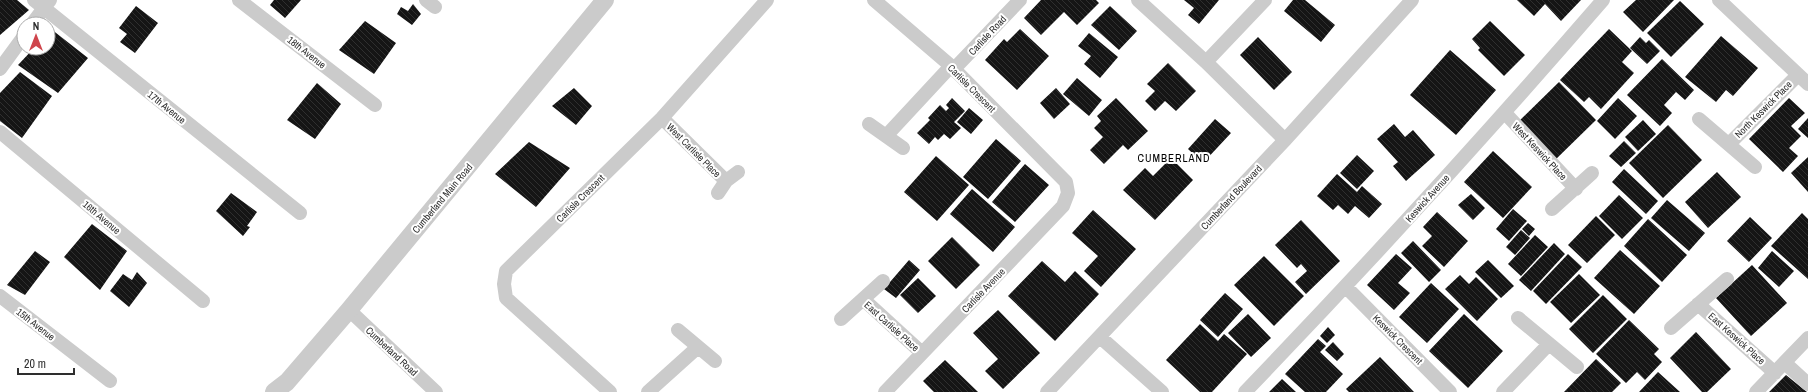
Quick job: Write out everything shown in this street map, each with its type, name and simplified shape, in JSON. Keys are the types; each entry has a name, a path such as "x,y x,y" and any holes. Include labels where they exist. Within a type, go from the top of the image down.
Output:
{"street":[{"name":"18th Avenue","path":"239,0 375,105"},
{"name":"Cumberland Main Road","path":"274,392 287,382 348,310 605,0"},
{"name":"Carlisle Crescent","path":"610,392 506,298 504,284 506,271 662,118 767,0"},
{"name":"Carlisle Crescent","path":"874,0 952,68 1066,182"},
{"name":"Carlisle Road","path":"886,136 1020,0"},
{"path":"1138,0 1206,62 1285,140"},
{"path":"1206,62 1264,0"},
{"name":"Cumberland Boulevard","path":"1047,392 1285,140 1412,0"},
{"name":"Keswick Avenue","path":"1245,392 1346,287 1505,113 1603,0"},
{"path":"1719,0 1803,79"},
{"path":"36,16 43,3"},
{"name":"17th Avenue","path":"43,3 300,213"},
{"path":"0,69 16,47"},
{"name":"North Keswick Place","path":"1729,144 1803,79"},
{"name":"West Keswick Place","path":"1505,113 1576,189"},
{"name":"West Carlisle Place","path":"662,118 722,187 738,172"},
{"name":"North Keswick Place","path":"1699,119 1754,166"},
{"path":"869,124 904,148"},
{"name":"16th Avenue","path":"0,132 204,301"},
{"name":"West Keswick Place","path":"1552,210 1592,173"},
{"name":"Carlisle Avenue","path":"885,392 1063,206 1068,193 1066,182"},
{"path":"1670,328 1726,279"},
{"name":"East Carlisle Place","path":"841,319 883,281"},
{"name":"Keswick Crescent","path":"1346,287 1450,392"},
{"name":"15th Avenue","path":"0,296 110,381"},
{"name":"East Carlisle Place","path":"863,300 922,353"},
{"name":"East Keswick Place","path":"1698,304 1780,368 1808,384"},
{"name":"Cumberland Road","path":"348,310 436,392"},
{"path":"1518,318 1577,367"},
{"path":"678,330 715,361"},
{"path":"1100,337 1162,392"},
{"path":"1756,392 1808,338"},
{"path":"1503,392 1549,344"},
{"path":"648,392 698,347"}],"building":[{"path":"0,0 17,0 29,10 22,16 16,16 16,21 0,35"},
{"path":"274,0 301,0 285,18 270,5"},
{"path":"1041,0 1096,0 1099,3 1077,25 1064,12 1041,35 1024,18"},
{"path":"1184,0 1219,0 1199,24 1188,15 1194,8"},
{"path":"1293,0 1305,0 1335,25 1321,42 1284,11"},
{"path":"1517,0 1581,0 1561,21 1545,4 1534,16"},
{"path":"1636,0 1674,0 1643,32 1623,12"},
{"path":"1680,1 1704,24 1671,57 1647,33"},
{"path":"413,4 421,14 412,25 397,14 401,7 408,11"},
{"path":"136,6 158,23 135,53 120,42 127,34 119,28"},
{"path":"1110,6 1137,31 1119,50 1091,25"},
{"path":"365,21 396,43 374,74 339,50"},
{"path":"1490,21 1525,55 1504,76 1478,50 1480,48 1472,39"},
{"path":"1020,29 1049,56 1017,90 985,60 1004,39 1007,42"},
{"path":"1609,29 1632,51 1622,62 1634,73 1601,109 1589,97 1584,102 1560,80"},
{"path":"56,33 88,58 58,93 18,65 26,56 56,56"},
{"path":"1089,33 1118,57 1100,78 1084,64 1091,56 1078,46"},
{"path":"1721,36 1758,68 1733,96 1726,90 1716,102 1685,77"},
{"path":"1258,37 1292,72 1274,90 1240,55"},
{"path":"1640,37 1646,43 1649,40 1660,51 1647,64 1630,48"},
{"path":"1450,50 1496,90 1456,135 1410,95"},
{"path":"1662,59 1694,90 1685,100 1676,92 1664,105 1672,113 1660,126 1627,95"},
{"path":"1168,63 1196,91 1176,111 1165,101 1155,111 1145,101 1155,91 1147,84"},
{"path":"20,72 52,96 22,138 0,121 0,93"},
{"path":"1077,78 1102,100 1089,116 1063,94"},
{"path":"1559,82 1596,120 1553,162 1516,124"},
{"path":"317,83 341,104 315,139 287,120"},
{"path":"574,88 592,106 576,125 552,106"},
{"path":"1056,88 1070,104 1054,119 1040,103"},
{"path":"952,98 965,111 954,122 961,128 950,139 944,134 938,140 935,137 929,144 917,133 930,120 928,118 940,105 946,111 949,108 946,105"},
{"path":"1116,98 1148,131 1128,150 1123,145 1104,164 1090,150 1103,137 1094,128 1101,121 1097,116"},
{"path":"1618,98 1637,116 1615,139 1597,121"},
{"path":"1789,98 1805,113 1791,126 1801,136 1789,148 1798,156 1783,172 1749,139"},
{"path":"969,108 983,120 971,134 957,122"},
{"path":"1808,118 1808,138 1798,129"},
{"path":"1215,119 1231,133 1203,163 1188,149"},
{"path":"1643,120 1656,134 1638,151 1625,137"},
{"path":"1394,124 1405,137 1413,130 1435,155 1406,181 1393,166 1398,162 1377,139"},
{"path":"1668,125 1702,160 1663,198 1629,163"},
{"path":"996,139 1021,161 988,199 963,177"},
{"path":"1624,141 1636,153 1621,167 1609,156"},
{"path":"529,142 570,168 536,207 495,174"},
{"path":"1493,151 1532,187 1503,218 1464,182"},
{"path":"1357,155 1374,171 1357,189 1340,173"},
{"path":"936,156 969,185 937,221 904,192"},
{"path":"1808,157 1808,192 1791,173"},
{"path":"1171,158 1193,180 1155,220 1123,190 1145,168 1153,176"},
{"path":"1025,164 1049,185 1015,222 992,202"},
{"path":"1624,169 1658,201 1646,214 1612,182"},
{"path":"1717,172 1741,197 1708,228 1685,202"},
{"path":"1337,174 1357,192 1362,186 1382,204 1369,218 1355,206 1348,214 1338,205 1333,210 1317,196"},
{"path":"972,189 1015,227 993,252 950,214"},
{"path":"231,193 257,212 247,226 250,227 243,236 216,211"},
{"path":"1471,194 1485,208 1473,220 1458,205"},
{"path":"1619,195 1643,218 1622,239 1599,216"},
{"path":"1667,200 1705,233 1689,251 1651,218"},
{"path":"1513,209 1527,221 1509,241 1496,229"},
{"path":"1093,210 1136,249 1101,287 1084,271 1098,256 1072,233"},
{"path":"1437,212 1468,241 1444,267 1422,246 1432,236 1423,227"},
{"path":"1802,213 1808,219 1808,279 1771,246"},
{"path":"1596,216 1615,235 1587,263 1568,245"},
{"path":"1750,217 1772,238 1749,262 1727,241"},
{"path":"1648,219 1687,255 1662,282 1624,246"},
{"path":"1301,220 1340,261 1306,294 1295,282 1307,271 1301,264 1297,268 1275,245"},
{"path":"1528,223 1535,229 1529,236 1522,229"},
{"path":"92,224 127,251 100,290 64,257"},
{"path":"1521,230 1530,238 1515,255 1506,247"},
{"path":"1535,235 1548,247 1521,276 1508,264"},
{"path":"952,237 980,265 956,289 928,261"},
{"path":"1413,241 1441,270 1429,282 1401,253"},
{"path":"1554,243 1565,254 1531,291 1519,280"},
{"path":"1620,250 1660,286 1634,314 1594,278"},
{"path":"35,251 50,262 25,295 7,285"},
{"path":"1772,251 1794,271 1779,287 1758,268"},
{"path":"1396,254 1412,268 1398,283 1410,293 1394,310 1367,285"},
{"path":"1568,254 1582,267 1546,304 1533,291"},
{"path":"1264,256 1304,296 1274,326 1234,285"},
{"path":"909,260 920,270 896,298 884,289"},
{"path":"1488,260 1514,286 1501,298 1475,272"},
{"path":"1042,261 1065,282 1075,271 1099,294 1055,341 1008,296"},
{"path":"1752,265 1787,303 1751,336 1716,298"},
{"path":"137,272 147,283 129,307 110,291 123,274 132,280"},
{"path":"1579,274 1600,295 1571,323 1550,302"},
{"path":"1460,275 1469,284 1476,277 1498,299 1477,321 1445,289"},
{"path":"918,278 936,296 918,313 900,295"},
{"path":"1431,283 1459,309 1427,343 1399,317"},
{"path":"1225,293 1243,309 1218,337 1200,320"},
{"path":"1603,295 1627,319 1593,353 1569,329"},
{"path":"998,310 1040,353 1003,389 985,371 998,359 973,333"},
{"path":"1248,314 1271,338 1251,357 1228,333"},
{"path":"1464,314 1503,351 1468,388 1429,351"},
{"path":"1629,320 1659,349 1654,354 1662,362 1645,380 1637,372 1626,383 1596,354"},
{"path":"1200,324 1218,341 1224,334 1247,354 1212,392 1200,392 1166,360"},
{"path":"1328,327 1335,335 1327,343 1320,336"},
{"path":"1696,332 1731,369 1707,392 1702,392 1670,358"},
{"path":"1318,339 1326,346 1320,352 1343,374 1326,392 1305,392 1285,374"},
{"path":"1333,342 1344,354 1337,361 1325,350"},
{"path":"1380,357 1414,392 1349,392 1346,389"},
{"path":"1596,359 1621,383 1612,392 1564,392"},
{"path":"945,360 978,392 934,392 923,381"},
{"path":"1658,372 1680,392 1639,392"},
{"path":"1786,375 1807,392 1769,392"},
{"path":"1282,379 1296,392 1269,392"}],"district":[{"name":"CUMBERLAND","path":"1174,158"}]}
